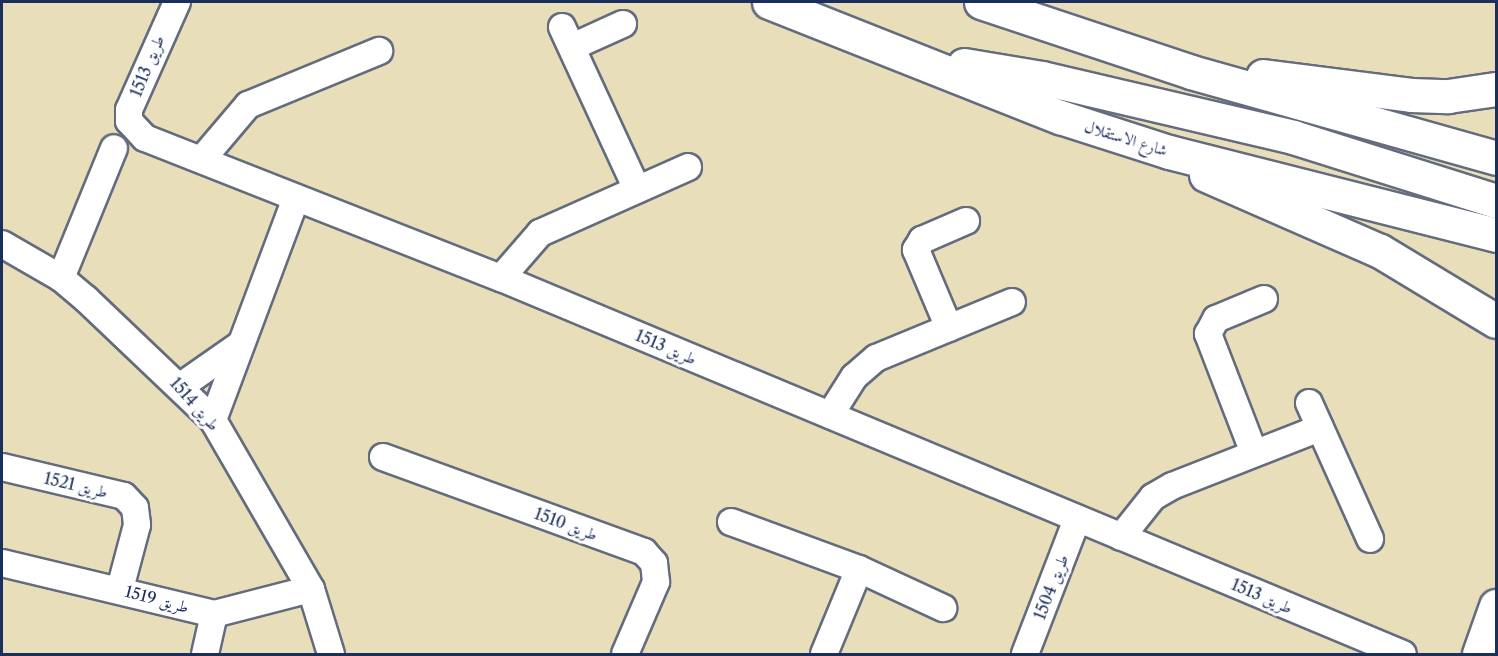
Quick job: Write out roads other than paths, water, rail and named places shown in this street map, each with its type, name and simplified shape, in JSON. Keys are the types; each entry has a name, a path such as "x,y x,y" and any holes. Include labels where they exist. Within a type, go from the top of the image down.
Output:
{"main road":[{"name":"شارع الاستقلال","path":"769,2 1060,117 1169,152 1497,235"},
{"path":"981,2 1191,72 1497,158"},
{"path":"894,53 1042,78 1293,137 1497,201"},
{"path":"1191,72 1252,75 1411,95 1448,96 1497,89"},
{"path":"1169,152 1219,184 1302,215 1380,251 1497,321"},
{"path":"1479,654 1497,606"}],"street":[{"name":"طريق 1513","path":"177,2 129,110 129,121 145,138 203,158 296,198 501,278 1403,654"},
{"path":"623,24 567,37 637,189"},
{"path":"203,158 248,105 379,51"},
{"path":"61,278 114,148"},
{"path":"501,278 540,233 688,167"},
{"path":"213,420 296,198"},
{"path":"949,328 916,246 966,221"},
{"name":"طريق 1514","path":"2,244 61,278 181,386 213,420 311,589 331,654"},
{"path":"1254,453 1208,334 1216,319 1264,299"},
{"path":"830,415 854,377 876,358 1012,302"},
{"path":"181,386 241,344"},
{"path":"1309,403 1370,539"},
{"path":"1121,537 1153,497 1254,453 1320,428"},
{"name":"طريق 1510","path":"382,457 644,552 654,563 656,582 625,654"},
{"name":"طريق 1521","path":"2,467 124,496 130,502 135,508 137,525 120,589"},
{"name":"طريق 1504","path":"1025,654 1077,519"},
{"path":"731,522 860,569 943,608"},
{"name":"طريق 1519","path":"2,563 120,589 214,614 311,589"},
{"path":"824,654 860,569"},
{"path":"205,654 214,614"}]}
